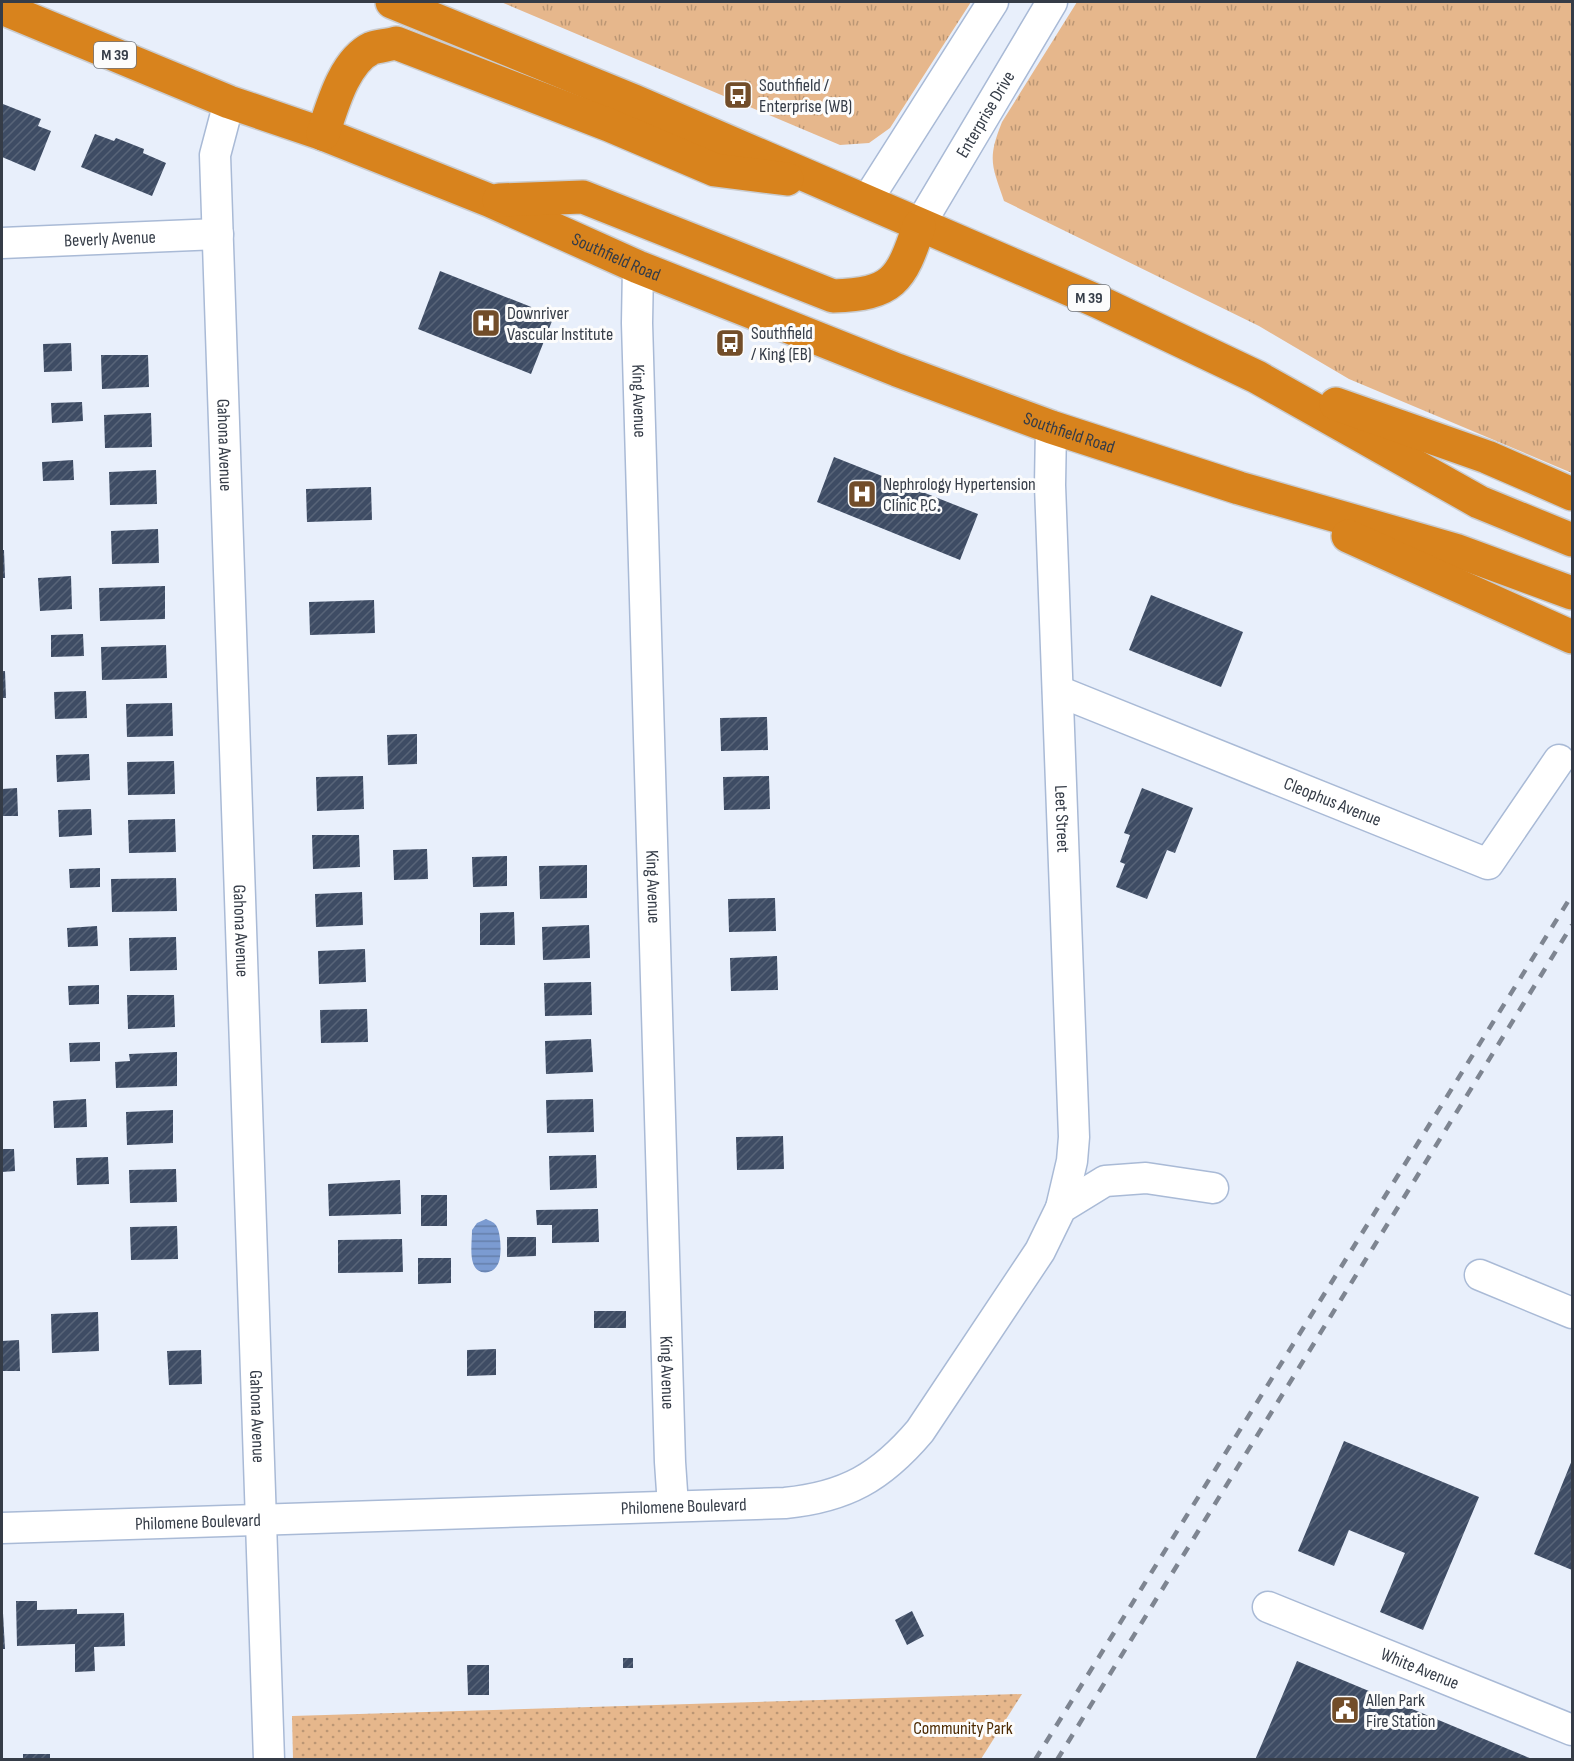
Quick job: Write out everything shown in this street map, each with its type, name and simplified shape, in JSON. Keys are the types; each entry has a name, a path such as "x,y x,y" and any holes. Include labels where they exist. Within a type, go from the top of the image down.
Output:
{"highway":[{"name":"M 39","path":"392,2 634,101 1099,302 1257,377 1479,502 1572,540"},
{"name":"Southfield Road","path":"2,8 229,102 323,134 491,201 638,267 897,370 1051,427 1239,488 1455,550 1572,593"},
{"path":"323,134 339,90 353,64 372,49 396,44 609,125 715,170 825,184"},
{"path":"491,201 583,197 833,296 860,295 883,288 901,273 911,252 919,226"},
{"name":"M 39","path":"1257,377 1487,457 1572,494"},
{"name":"Southfield Road","path":"1239,488 1572,637"}],"street":[{"path":"866,202 993,2"},
{"name":"Enterprise Drive","path":"919,226 1052,2"},
{"name":"Gahona Avenue","path":"229,102 215,156 269,1760"},
{"name":"Beverly Avenue","path":"2,243 218,234"},
{"name":"King Avenue","path":"638,267 637,322 673,1506"},
{"name":"Leet Street","path":"1051,427 1050,485 1074,1137 1072,1161 1061,1208"},
{"name":"Cleophus Avenue","path":"1059,691 1488,864 1559,760"},
{"path":"1061,1208 1105,1181 1146,1178 1213,1188"},
{"name":"Philomene Boulevard","path":"2,1528 810,1500 848,1489 880,1470 903,1451 920,1431 1040,1251 1061,1208"},
{"path":"1480,1275 1572,1313"},
{"name":"White Avenue","path":"1268,1607 1572,1730"}],"green space":[{"path":"501,2 971,2 890,128 869,143 840,145"},
{"path":"1077,2 1572,2 1572,473 1349,379 1259,326 1004,201 993,162 997,135 1002,122"},
{"name":"Community Park","path":"1022,1694 981,1759 293,1759 292,1716"}],"water":[{"path":"486,1219 497,1227 500,1251 496,1268 489,1272 481,1272 475,1267 472,1259 472,1230 477,1223"}],"building":[{"path":"3,104 41,119 38,126 51,131 35,171 2,157"},
{"path":"95,134 114,141 116,138 144,149 143,153 166,163 152,196 81,167"},
{"name":"Downriver Vascular Institute","path":"440,271 554,316 531,374 418,329"},
{"path":"71,343 72,371 44,372 43,344"},
{"path":"101,355 148,355 149,387 102,389"},
{"path":"82,402 83,421 52,423 51,403"},
{"path":"151,413 152,447 105,448 104,415"},
{"path":"834,457 978,514 960,560 817,502"},
{"path":"73,460 74,480 43,481 42,462"},
{"path":"156,470 157,504 110,505 109,472"},
{"path":"371,487 372,520 307,522 306,489"},
{"path":"158,529 159,563 112,564 111,531"},
{"path":"2,550 4,550 5,578 2,578"},
{"path":"71,576 72,609 40,611 38,578"},
{"path":"165,586 165,619 100,621 99,588"},
{"path":"1151,595 1243,632 1221,687 1129,650"},
{"path":"374,600 375,633 310,635 309,602"},
{"path":"83,634 84,656 51,657 51,635"},
{"path":"166,645 167,678 102,680 101,647"},
{"path":"2,671 5,671 6,698 2,698"},
{"path":"86,691 87,718 55,719 54,692"},
{"path":"172,703 173,736 127,737 126,704"},
{"path":"767,717 768,750 721,751 720,718"},
{"path":"417,734 417,764 388,765 387,735"},
{"path":"89,754 90,780 57,782 56,755"},
{"path":"174,761 175,794 128,795 127,762"},
{"path":"363,776 364,809 317,811 316,777"},
{"path":"769,776 770,809 724,810 723,777"},
{"path":"17,788 18,816 2,816 2,789"},
{"path":"1142,788 1193,808 1175,853 1167,850 1147,899 1116,887 1125,864 1120,862 1130,835 1124,833"},
{"path":"91,809 92,835 59,837 58,810"},
{"path":"175,819 176,852 129,853 128,820"},
{"path":"312,835 359,835 360,867 313,869"},
{"path":"427,849 428,879 394,880 393,850"},
{"path":"507,856 507,886 473,887 472,857"},
{"path":"587,865 587,898 540,899 539,866"},
{"path":"100,868 100,887 70,888 69,869"},
{"path":"176,878 177,911 112,912 111,879"},
{"path":"362,892 363,925 316,927 315,894"},
{"path":"775,898 776,931 729,932 728,899"},
{"path":"514,912 515,945 480,945 480,913"},
{"path":"589,925 590,958 543,960 542,927"},
{"path":"97,926 98,946 68,947 67,928"},
{"path":"176,937 177,970 130,971 129,938"},
{"path":"365,949 366,982 319,984 318,951"},
{"path":"777,956 778,990 731,991 730,958"},
{"path":"591,982 592,1015 545,1016 544,983"},
{"path":"99,985 99,1004 69,1005 68,986"},
{"path":"127,995 174,995 175,1027 128,1029"},
{"path":"367,1009 368,1042 321,1043 320,1010"},
{"path":"591,1039 593,1072 546,1074 545,1041"},
{"path":"100,1042 100,1061 70,1062 69,1043"},
{"path":"177,1052 177,1086 116,1088 115,1062 130,1061 129,1054"},
{"path":"86,1099 87,1127 54,1128 53,1101"},
{"path":"593,1099 594,1132 547,1133 546,1100"},
{"path":"173,1110 173,1143 127,1145 126,1112"},
{"path":"783,1136 784,1169 737,1170 736,1137"},
{"path":"2,1149 14,1149 15,1171 2,1172"},
{"path":"596,1155 597,1188 550,1190 549,1156"},
{"path":"108,1157 109,1184 77,1185 76,1158"},
{"path":"176,1169 177,1202 130,1203 129,1170"},
{"path":"400,1180 401,1214 329,1216 328,1184"},
{"path":"421,1195 447,1195 447,1226 421,1226"},
{"path":"598,1209 599,1242 552,1243 552,1225 537,1225 536,1210"},
{"path":"177,1226 178,1259 131,1260 130,1227"},
{"path":"507,1237 536,1237 536,1256 507,1257"},
{"path":"402,1239 403,1272 338,1273 338,1240"},
{"path":"418,1258 451,1258 451,1283 418,1284"},
{"path":"594,1311 626,1311 626,1328 594,1328"},
{"path":"98,1312 99,1351 52,1353 51,1314"},
{"path":"19,1340 20,1371 2,1371 2,1341"},
{"path":"496,1349 496,1375 467,1376 467,1350"},
{"path":"201,1350 202,1384 169,1385 167,1351"},
{"path":"1344,1441 1479,1497 1423,1630 1380,1612 1405,1553 1349,1530 1334,1566 1298,1551"},
{"path":"1572,1460 1572,1570 1534,1554"},
{"path":"16,1601 37,1601 37,1610 77,1609 77,1614 124,1613 125,1646 94,1647 95,1671 75,1672 75,1644 17,1646"},
{"path":"912,1611 924,1636 907,1645 895,1620"},
{"path":"3,1613 5,1649 2,1649"},
{"path":"623,1658 633,1658 633,1668 623,1668"},
{"name":"Allen Park Fire Station","path":"1297,1661 1532,1759 1532,1760 1255,1760"},
{"path":"467,1665 489,1665 489,1695 468,1695"},
{"path":"23,1754 50,1754 50,1760 23,1760"}],"railway":[{"path":"1035,1760 1572,895"},
{"path":"1057,1760 1572,925"}],"place":[{"name":"Southfield / Enterprise (WB)","path":"738,95"},
{"name":"Downriver Vascular Institute","path":"486,323"},
{"name":"Southfield / King (EB)","path":"730,343"},
{"name":"Nephrology Hypertension Clinic P.C.","path":"862,494"},
{"name":"Allen Park Fire Station","path":"1345,1710"}]}
